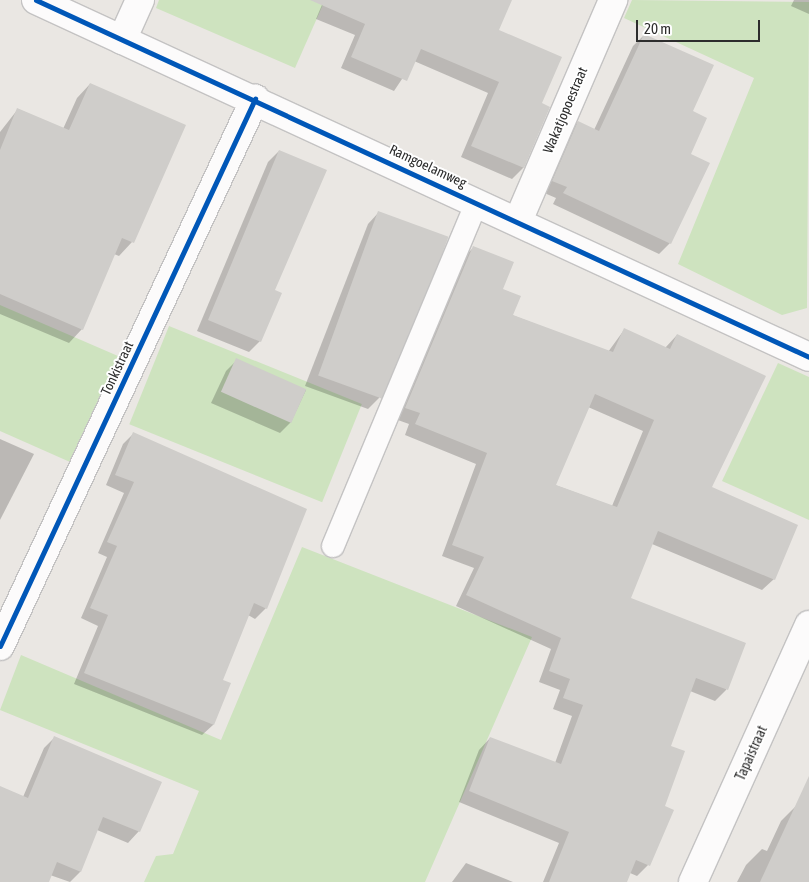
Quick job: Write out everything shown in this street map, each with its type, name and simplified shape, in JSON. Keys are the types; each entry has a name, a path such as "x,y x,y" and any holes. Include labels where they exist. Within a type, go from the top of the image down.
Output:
{"street":[{"name":"Ramgoelamweg","path":"36,0 808,353"},
{"path":"122,40 140,0"},
{"name":"Wakatjopoestraat","path":"518,221 613,0"},
{"name":"Tonkistraat","path":"0,646 255,100"},
{"name":"Tapaistraat","path":"693,882 809,625"}],"lane":[{"path":"334,546 477,202"}],"green space":[{"path":"159,0 325,0 295,68 156,8"},
{"path":"632,0 809,2 807,308 782,315 678,264 754,78 624,18"},
{"path":"0,305 118,356 70,462 0,431"},
{"path":"169,326 362,404 322,502 129,424"},
{"path":"778,363 809,377 809,520 722,481"},
{"path":"302,547 532,637 425,882 144,882 156,856 173,854 199,791 0,710 21,655 221,740"}],"building":[{"path":"310,0 512,0 499,30 562,57 542,103 550,107 524,168 471,146 499,82 421,49 407,81 351,57 365,24"},
{"path":"644,34 714,65 693,111 707,118 691,154 710,163 671,244 563,193 567,187 552,181 578,121 599,131"},
{"path":"90,83 186,125 134,243 122,238 83,330 0,294 0,150 17,108 69,130"},
{"path":"279,150 327,170 275,290 282,293 261,342 208,320"},
{"path":"378,211 448,237 389,401 318,375"},
{"path":"473,246 514,262 503,289 521,296 513,315 613,352 624,328 670,349 677,334 766,376 712,487 798,525 775,580 658,531 631,598 746,643 728,690 696,678 671,746 685,751 665,806 674,810 650,866 636,860 627,882 549,882 569,832 469,791 490,737 561,764 583,705 563,698 570,679 549,671 561,638 466,595 484,557 452,545 487,453 415,424 420,413 405,408","holes":["595,394 654,420 617,507 556,485"]},
{"path":"236,358 306,389 291,423 221,392"},
{"path":"133,432 307,509 267,609 254,603 223,680 231,683 214,725 84,673 108,615 90,608 117,546 107,542 134,482 115,475"},
{"path":"54,736 162,782 140,832 103,817 81,872 57,862 49,882 0,882 0,786 28,798"},
{"path":"809,776 809,882 760,882"}],"cycle path":[{"path":"36,0 809,357"},
{"path":"0,646 255,99"}]}
